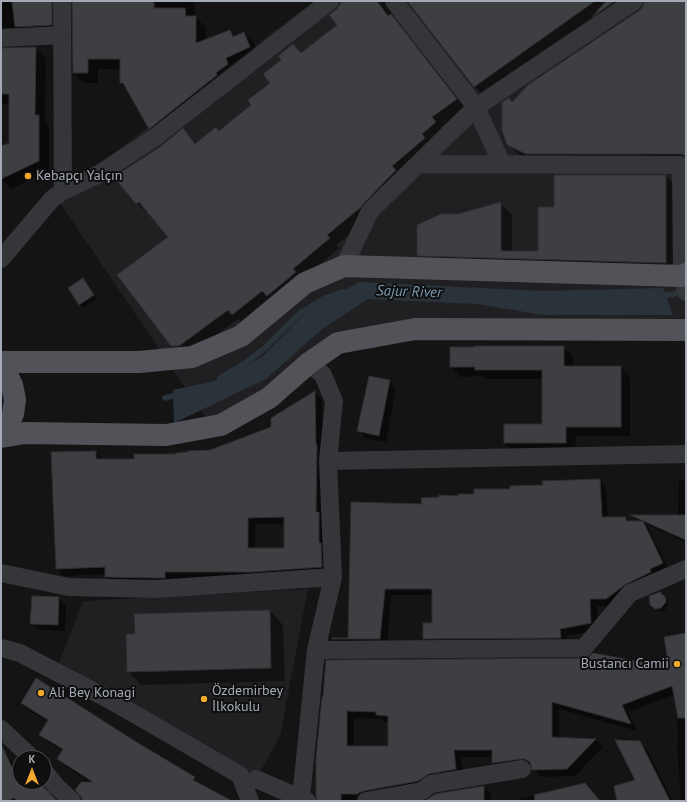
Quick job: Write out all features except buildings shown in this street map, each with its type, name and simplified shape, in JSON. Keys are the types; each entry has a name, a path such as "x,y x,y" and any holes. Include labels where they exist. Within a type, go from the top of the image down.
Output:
{"main road":[{"path":"1,362 139,362 192,357 240,336 305,283 344,266 685,281"},
{"path":"1,437 25,433 166,435 222,425 269,398 309,363 338,343 414,330 686,330"},
{"path":"1,368 6,372 12,386 14,400 13,414 7,427 1,433"}],"street":[{"path":"62,1 63,191"},
{"path":"1,259 52,199 63,191 99,174 154,138 330,1"},
{"path":"394,1 476,107 502,164"},
{"path":"344,266 370,211 420,164 476,107 634,1"},
{"path":"1,38 62,35"},
{"path":"420,164 683,165 685,281"},
{"path":"256,779 303,800 316,650 333,577 328,461 334,401 323,375 309,363"},
{"path":"328,461 686,454"},
{"path":"316,650 584,648 630,593 686,569"},
{"path":"1,574 69,587 156,589 333,577"},
{"path":"1,648 20,653 96,693 240,775 250,801"},
{"path":"1,730 23,750"},
{"path":"366,801 422,791 430,784 522,769"},
{"path":"52,780 72,801"}],"shaded area":[{"path":"314,1 686,1 686,340 358,335 210,424 56,197"},
{"name":"Özdemirbey İlkokulu","path":"308,589 280,736 256,779 59,663 83,601"}],"water":[{"path":"360,282 542,291 663,288 673,315 543,315 477,304 368,299 322,329 266,379 174,423 173,390 215,381 262,357 311,307"}],"waterway":[{"name":"Sajur River","path":"220,378 245,363 265,348 300,313 325,298 342,292"},
{"name":"Sajur River","path":"660,297 683,292"},
{"name":"Sajur River","path":"165,398 180,394"}],"place":[{"name":"Kebapçı Yalçın","path":"28,176"},
{"name":"Bustancı Camii","path":"677,664"},
{"name":"Ali Bey Konagi","path":"41,693"},
{"name":"Özdemirbey İlkokulu","path":"204,699"}]}
